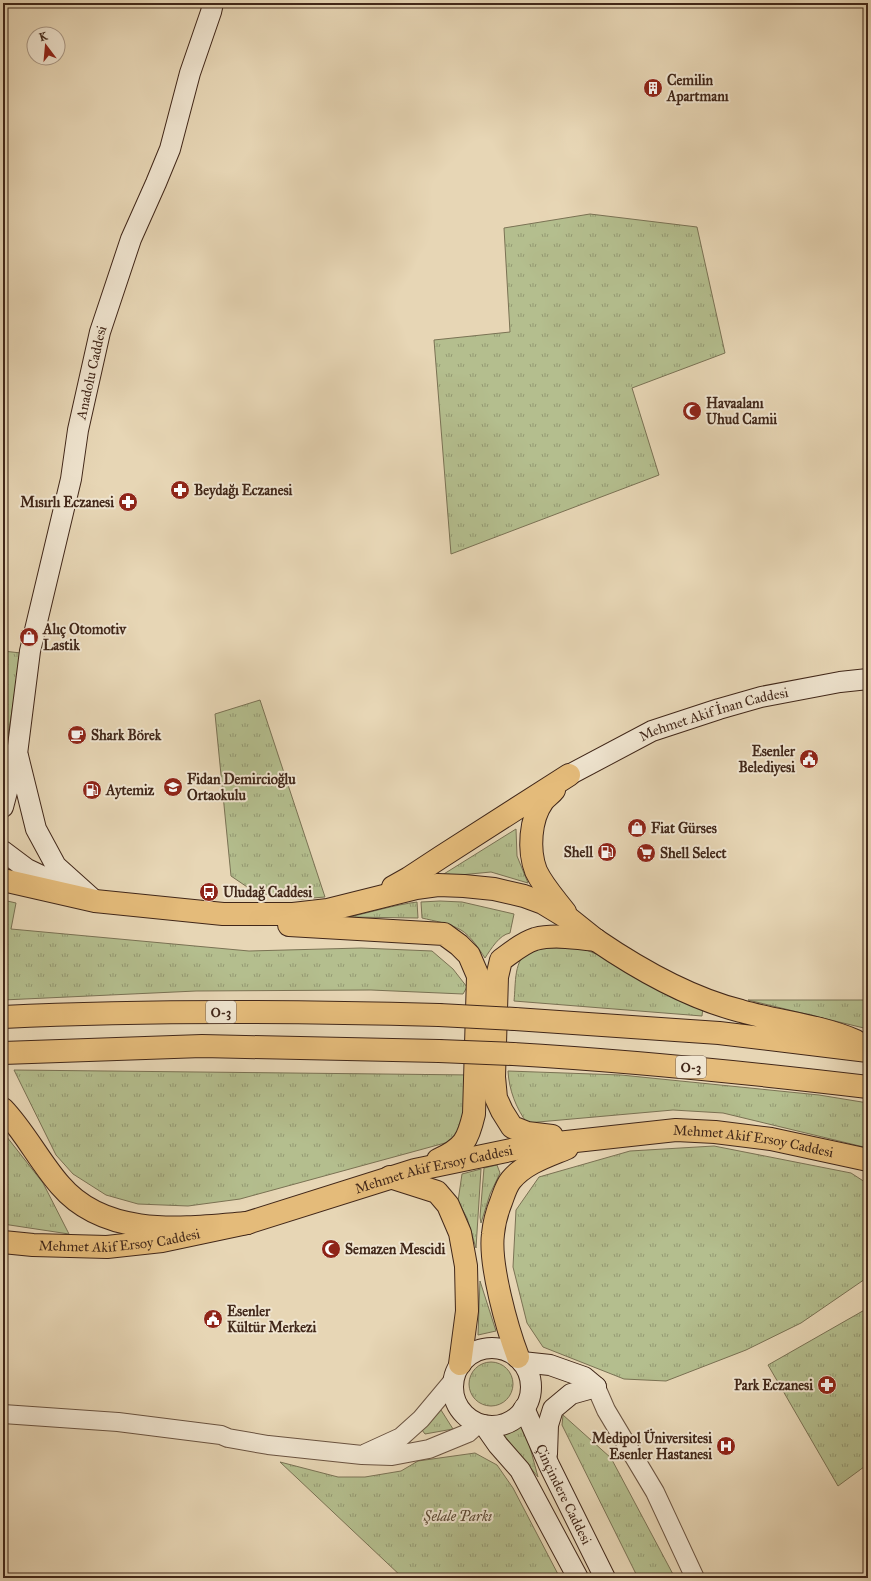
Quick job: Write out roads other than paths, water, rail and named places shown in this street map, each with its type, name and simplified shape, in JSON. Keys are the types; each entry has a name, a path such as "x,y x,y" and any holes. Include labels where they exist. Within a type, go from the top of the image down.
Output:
{"main road":[{"name":"Anadolu Caddesi","path":"17,754 30,651 71,479 78,430 100,332 131,239 170,150 190,73 213,3"},
{"name":"Mehmet Akif İnan Caddesi","path":"569,775 652,731 711,711 762,697 840,682 868,679"},
{"path":"3,807 17,754"},
{"path":"17,754 36,829 46,848 56,866 95,901"},
{"path":"368,900 409,878 569,775"},
{"path":"569,775 543,802 536,817 532,833 536,870 543,883 571,920"},
{"path":"3,851 27,869 95,901"},
{"path":"3,880 95,901 223,914 300,913 328,910 416,888 438,885 494,889 524,896 543,903 571,920 596,940 656,976 707,1000 741,1011 839,1033 868,1046"},
{"path":"223,914 260,924 444,934 459,945 469,955 478,976 474,1114 470,1131 464,1143 453,1153 415,1170"},
{"path":"585,1141 527,1133 512,1127 502,1111 496,1098 494,1077 497,977 501,960 521,946 534,940 551,937 573,937 596,940"},
{"name":"O-3","path":"3,1017 75,1014 227,1012 439,1015 719,1033 868,1050"},
{"name":"O-3","path":"3,1053 202,1046 439,1051 597,1059 746,1072 868,1087"},
{"path":"3,1109 61,1187 81,1204 99,1213 121,1222 137,1226 158,1228 199,1227 246,1223"},
{"name":"Mehmet Akif Ersoy Caddesi","path":"3,1242 33,1245 107,1247 162,1241 246,1223 415,1170 530,1146 676,1130 715,1132 771,1139 868,1160"},
{"path":"390,1177 437,1192 448,1205 460,1233 466,1266 467,1311 452,1392 457,1405 468,1418 481,1424 492,1426 501,1425 514,1420 526,1406 532,1390 528,1371 520,1359 512,1341 494,1263 492,1236 498,1210 506,1189 512,1179 530,1164 585,1141"},
{"path":"456,1373 464,1359 475,1351 488,1347 500,1348 520,1359 550,1365 584,1377 596,1387"},
{"path":"526,1406 575,1390 596,1387"},
{"path":"547,1459 548,1425 554,1409 571,1394 596,1387"},
{"name":"Çinçindere Caddesi","path":"526,1406 547,1459 605,1578"},
{"name":"Çinçindere Caddesi","path":"481,1424 520,1470 578,1578"}],"street":[{"path":"362,1455 401,1437 421,1419 456,1373"},
{"path":"596,1387 606,1410 655,1492 695,1578"},
{"path":"3,1414 125,1423 221,1435 228,1438 268,1444 362,1455 392,1456 429,1449 468,1433 481,1424"}],"place":[{"name":"Cemilin Apartmanı","path":"653,88"},
{"name":"Havaalanı Uhud Camii","path":"692,411"},
{"name":"Beydağı Eczanesi","path":"180,490"},
{"name":"Mısırlı Eczanesi","path":"128,502"},
{"name":"Alıç Otomotiv Lastik","path":"29,637"},
{"name":"Shark Börek","path":"77,735"},
{"name":"Esenler Belediyesi","path":"809,759"},
{"name":"Fidan Demircioğlu Ortaokulu","path":"173,787"},
{"name":"Aytemiz","path":"92,790"},
{"name":"Fiat Gürses","path":"637,828"},
{"name":"Shell","path":"607,852"},
{"name":"Shell Select","path":"646,853"},
{"name":"Uludağ Caddesi","path":"209,892"},
{"name":"Semazen Mescidi","path":"331,1249"},
{"name":"Esenler Kültür Merkezi","path":"213,1319"},
{"name":"Park Eczanesi","path":"827,1385"},
{"name":"Medipol Üniversitesi Esenler Hastanesi","path":"726,1446"}],"park label":[{"name":"Şelale Parkı","path":"458,1516"}]}
